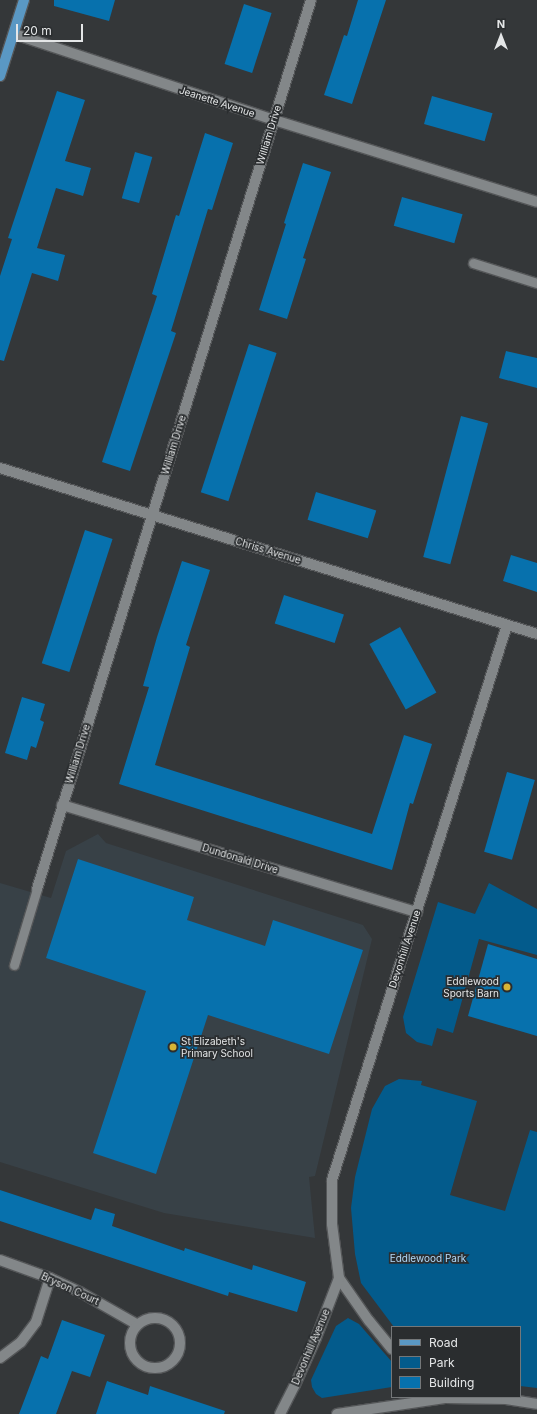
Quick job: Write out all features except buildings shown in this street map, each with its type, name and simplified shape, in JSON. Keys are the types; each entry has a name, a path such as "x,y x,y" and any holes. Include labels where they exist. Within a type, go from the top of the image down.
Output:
{"main road":[{"path":"0,76 24,0"}],"street":[{"name":"William Drive","path":"37,889 311,0"},
{"name":"Jeanette Avenue","path":"14,34 274,120 537,202"},
{"name":"Chriss Avenue","path":"0,468 537,634"},
{"name":"Devonhill Avenue","path":"391,1348 368,1321 339,1278 332,1224 332,1180 507,625"},
{"name":"Dundonald Drive","path":"62,805 417,912"},
{"name":"Bryson Court","path":"0,1260 50,1278 80,1292 136,1324"},
{"path":"0,1358 21,1342 36,1322 50,1278"},
{"name":"Devonhill Avenue","path":"280,1414 296,1385 339,1278"},
{"path":"157,1317 168,1321 177,1329 180,1340 179,1351 173,1361 163,1367 152,1368 141,1365 133,1356 129,1346 130,1334 136,1324 146,1318 157,1317"},
{"path":"337,1414 444,1398 506,1399 537,1404"}],"lane":[{"path":"473,263 537,283"},
{"path":"14,965 37,889"}],"shaded area":[{"name":"St Elizabeth's Primary School","path":"98,834 106,843 363,925 372,939 315,1176 309,1177 315,1238 164,1213 0,1162 0,883 51,898 66,851"}],"green space":[{"path":"489,883 537,909 537,955 479,939 453,1033 437,1028 432,1046 417,1042 406,1033 403,1017 438,902 475,914"},
{"name":"Eddlewood Park","path":"399,1079 422,1081 421,1085 477,1101 450,1195 505,1211 530,1130 537,1132 537,1388 521,1386 521,1326 393,1326 361,1283 355,1254 351,1208 355,1177 372,1109 385,1086"},
{"path":"348,1318 359,1324 391,1361 391,1387 322,1398 316,1394 312,1387 311,1380 336,1326"}],"place":[{"name":"Eddlewood Sports Barn","path":"507,987"},
{"name":"St Elizabeth's Primary School","path":"173,1047"}]}
